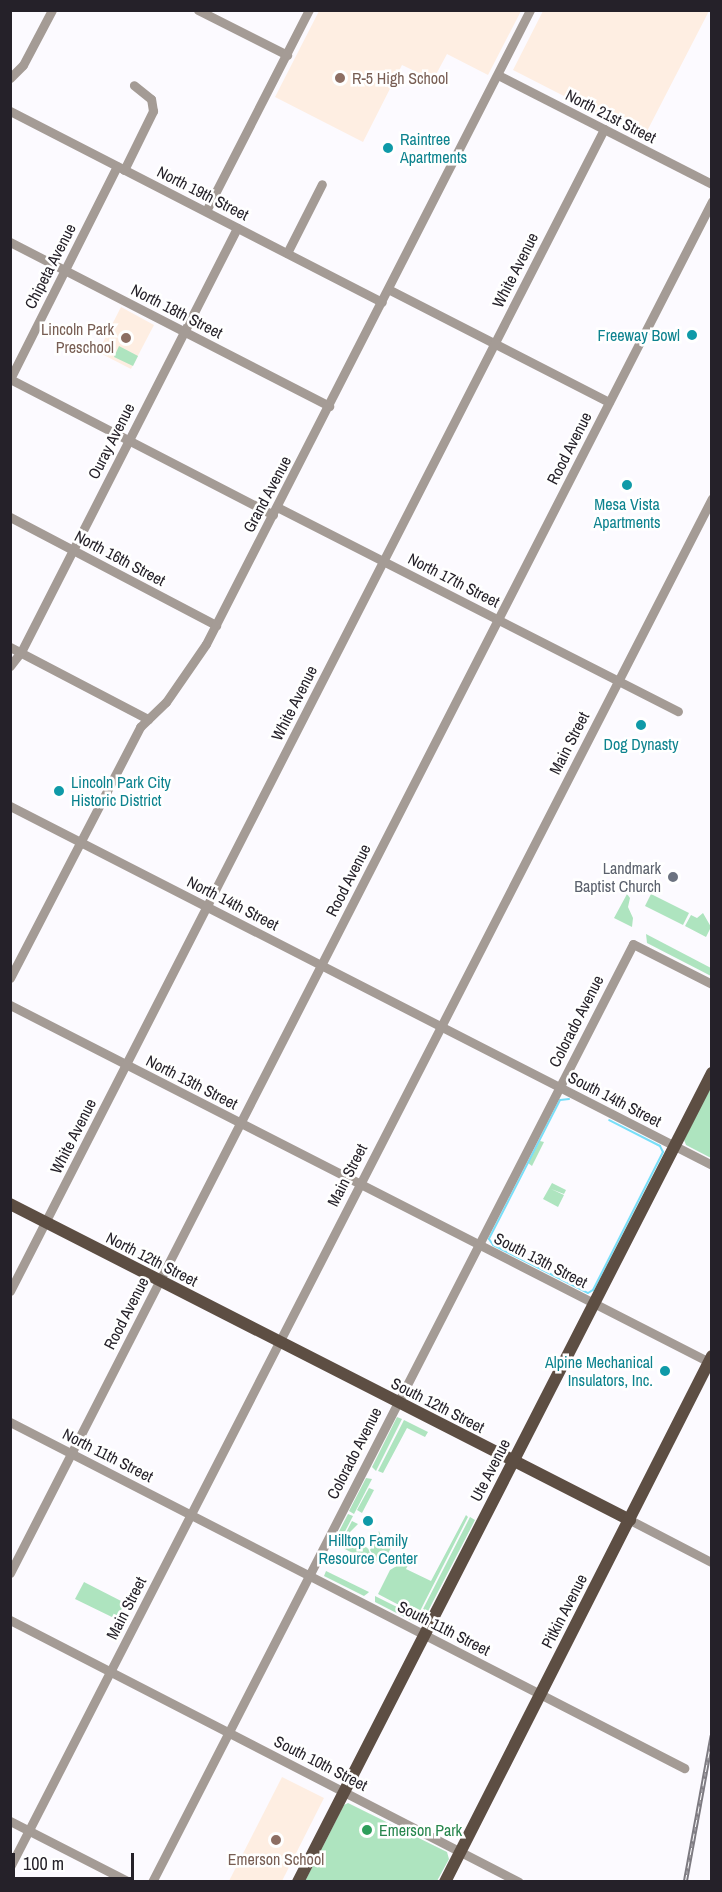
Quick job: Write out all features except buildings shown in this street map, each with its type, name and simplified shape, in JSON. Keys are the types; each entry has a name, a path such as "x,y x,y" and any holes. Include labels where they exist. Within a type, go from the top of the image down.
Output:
{"main road":[{"name":"Ute Avenue","path":"298,1881 711,1073"},
{"name":"North 12th Street","path":"10,1204 279,1342"},
{"name":"South 12th Street","path":"279,1342 630,1520"},
{"name":"Pitkin Avenue","path":"445,1881 710,1359"}],"street":[{"path":"10,78 23,64 52,10"},
{"path":"198,10 287,55"},
{"path":"206,211 309,10"},
{"name":"Grand Avenue","path":"10,978 133,740 148,718 177,687 216,625 530,10"},
{"name":"North 21st Street","path":"498,75 711,184"},
{"name":"Chipeta Avenue","path":"10,379 65,270 153,111 151,99 134,85"},
{"name":"North 19th Street","path":"10,111 382,302"},
{"name":"White Avenue","path":"10,1291 604,129"},
{"path":"287,253 322,184"},
{"name":"Rood Avenue","path":"10,1573 711,201"},
{"name":"Ouray Avenue","path":"10,666 21,652 237,228"},
{"name":"North 18th Street","path":"10,242 329,406"},
{"path":"388,289 609,402"},
{"name":"North 17th Street","path":"10,379 128,441 383,561 678,711"},
{"name":"Main Street","path":"10,1867 711,498"},
{"path":"684,551 711,508"},
{"name":"North 16th Street","path":"10,517 216,625"},
{"path":"10,647 148,718"},
{"name":"North 14th Street","path":"10,806 441,1026"},
{"name":"Colorado Avenue","path":"152,1881 633,944 711,984"},
{"name":"North 13th Street","path":"10,1005 359,1184"},
{"name":"South 14th Street","path":"441,1026 711,1165"},
{"name":"South 13th Street","path":"359,1184 593,1304 710,1359"},
{"name":"North 11th Street","path":"10,1422 191,1515"},
{"name":"South 11th Street","path":"191,1515 684,1768"},
{"name":"South 12th Street","path":"630,1520 711,1562"},
{"name":"South 10th Street","path":"10,1620 519,1881"},
{"path":"10,1821 129,1881"}],"shaded area":[{"path":"543,10 709,11 644,137 513,70"},
{"name":"R-5 High School","path":"319,11 521,11 488,75 447,54 433,80 402,65 363,142 275,97"},
{"name":"Lincoln Park Preschool","path":"121,307 154,325 131,369 98,352"},
{"name":"Emerson School","path":"282,1777 324,1798 282,1881 229,1881"}],"green space":[{"path":"119,346 138,356 133,366 114,357"},
{"path":"627,894 630,898 628,907 633,918 632,927 614,918"},
{"path":"651,894 689,913 683,925 645,906"},
{"path":"703,913 711,927 706,937 685,926 691,915 697,918"},
{"path":"646,934 711,968 711,976 647,943"},
{"path":"711,1087 711,1158 686,1145 684,1140"},
{"path":"540,1141 544,1142 532,1166 528,1163"},
{"path":"552,1183 566,1190 564,1194 551,1189 564,1195 558,1207 543,1199"},
{"path":"397,1417 402,1419 376,1471 372,1467"},
{"path":"404,1420 428,1432 425,1437 407,1428 383,1473 378,1471"},
{"path":"366,1478 372,1479 354,1514 349,1511"},
{"path":"369,1488 374,1490 362,1513 357,1510"},
{"path":"348,1514 353,1516 338,1545 333,1543"},
{"path":"466,1515 468,1517 418,1615 378,1594 390,1570 400,1564 409,1563 406,1569 431,1581"},
{"path":"470,1517 475,1520 424,1619 419,1617"},
{"path":"352,1521 358,1524 348,1534 346,1540 368,1548 374,1564 339,1546"},
{"path":"379,1531 382,1540 392,1546 382,1565 377,1562 370,1550"},
{"path":"326,1571 369,1592 364,1596 324,1576"},
{"path":"84,1582 125,1603 116,1619 75,1599"},
{"path":"375,1596 417,1617 414,1622 375,1602"},
{"name":"Emerson Park","path":"348,1803 447,1852 449,1859 437,1881 305,1881 344,1805"}],"waterway":[{"path":"569,1099 560,1100 489,1239 493,1245 588,1293 593,1290 663,1152 660,1146 609,1120"}],"railway":[{"path":"685,1882 712,1735"}],"place":[{"name":"R-5 High School","path":"340,78"},
{"name":"Raintree Apartments","path":"388,148"},
{"name":"Freeway Bowl","path":"692,335"},
{"name":"Lincoln Park Preschool","path":"126,338"},
{"name":"Mesa Vista Apartments","path":"627,485"},
{"name":"Dog Dynasty","path":"641,725"},
{"name":"Lincoln Park City Historic District","path":"59,791"},
{"name":"Landmark Baptist Church","path":"673,877"},
{"name":"Alpine Mechanical Insulators, Inc.","path":"665,1371"},
{"name":"Hilltop Family Resource Center","path":"368,1521"},
{"name":"Emerson Park","path":"367,1830"},
{"name":"Emerson School","path":"276,1840"}]}
